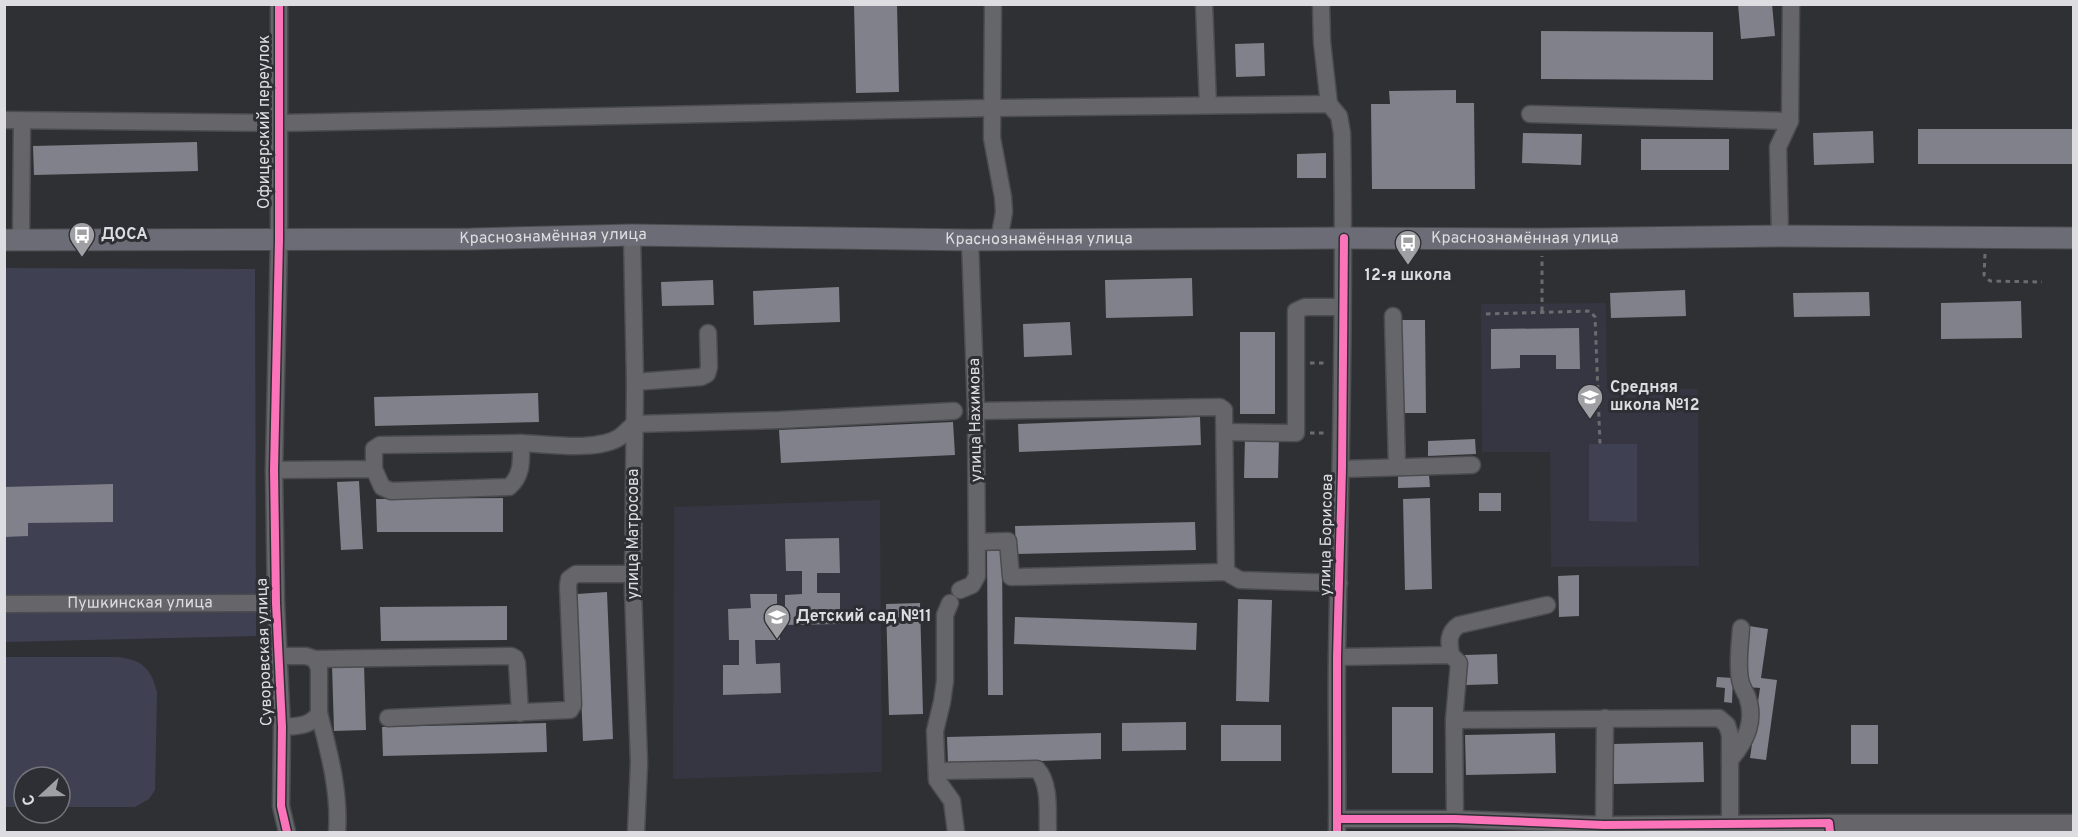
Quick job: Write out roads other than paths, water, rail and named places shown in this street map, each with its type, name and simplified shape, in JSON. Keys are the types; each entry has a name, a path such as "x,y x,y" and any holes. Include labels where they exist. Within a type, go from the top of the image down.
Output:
{"main road":[{"name":"Краснознамённая улица","path":"13,239 471,239 632,235 970,240 1344,237 1543,239 1779,236 2073,238"}],"street":[{"name":"Офицерский переулок","path":"274,470 279,240 279,4"},
{"path":"993,4 992,138 1004,212 999,240"},
{"path":"1204,4 1208,105"},
{"name":"улица Борисова","path":"1321,4 1322,42 1329,104 1339,116 1342,133 1344,237 1342,469 1337,657 1337,826"},
{"path":"1779,236 1778,147 1790,121 1791,4"},
{"path":"4,120 280,123 992,108 1329,104"},
{"path":"1530,114 1790,121"},
{"path":"13,239 22,121"},
{"name":"улица Матросова","path":"632,235 635,382 633,574 639,763 636,832"},
{"name":"улица Нахимова","path":"956,832 952,801 937,780 935,731 945,681 945,615 955,596 972,585 977,576 976,411 970,240"},
{"path":"1225,432 1296,433 1296,311 1305,307 1342,307"},
{"path":"1394,316 1397,466"},
{"path":"635,382 701,377 707,374 709,367 708,333"},
{"path":"976,411 1220,406 1224,410 1225,432 1226,572"},
{"path":"521,442 520,471 509,488 391,491 382,487 374,469 374,450 380,445 521,442 571,446 598,444 620,437 634,424 779,420 954,411"},
{"path":"1342,469 1472,465"},
{"path":"274,470 374,469"},
{"name":"Суворовская улица","path":"274,470 276,603 282,727 281,806 287,832"},
{"path":"977,542 1008,541 1011,577 1226,572 1240,580 1339,584"},
{"path":"388,718 570,710 573,705 569,579 576,574 633,574"},
{"name":"Пушкинская улица","path":"4,604 276,603"},
{"path":"1451,655 1449,635 1452,629 1459,625 1547,605"},
{"path":"1730,760 1743,744 1749,729 1750,718 1750,707 1739,675 1741,628"},
{"path":"1337,657 1451,655 1456,658 1459,663 1454,720 1455,819"},
{"path":"279,656 306,656 315,659 511,656 517,663 520,713"},
{"path":"315,659 319,668 319,713 332,764 338,832"},
{"path":"282,727 301,726 311,722 319,713"},
{"path":"1604,825 1605,718"},
{"path":"1454,720 1719,718 1729,730 1730,822"},
{"path":"937,771 1037,769 1043,776 1048,832"},
{"path":"1337,826 1384,826 1455,819 1604,825 1624,828 1730,822 1830,828 2073,823"}],"place":[{"name":"ДОСА","path":"82,258"},
{"name":"12-я школа","path":"1408,266"},
{"name":"Средняя школа №12","path":"1590,420"},
{"name":"Детский сад №11","path":"777,640"}]}
